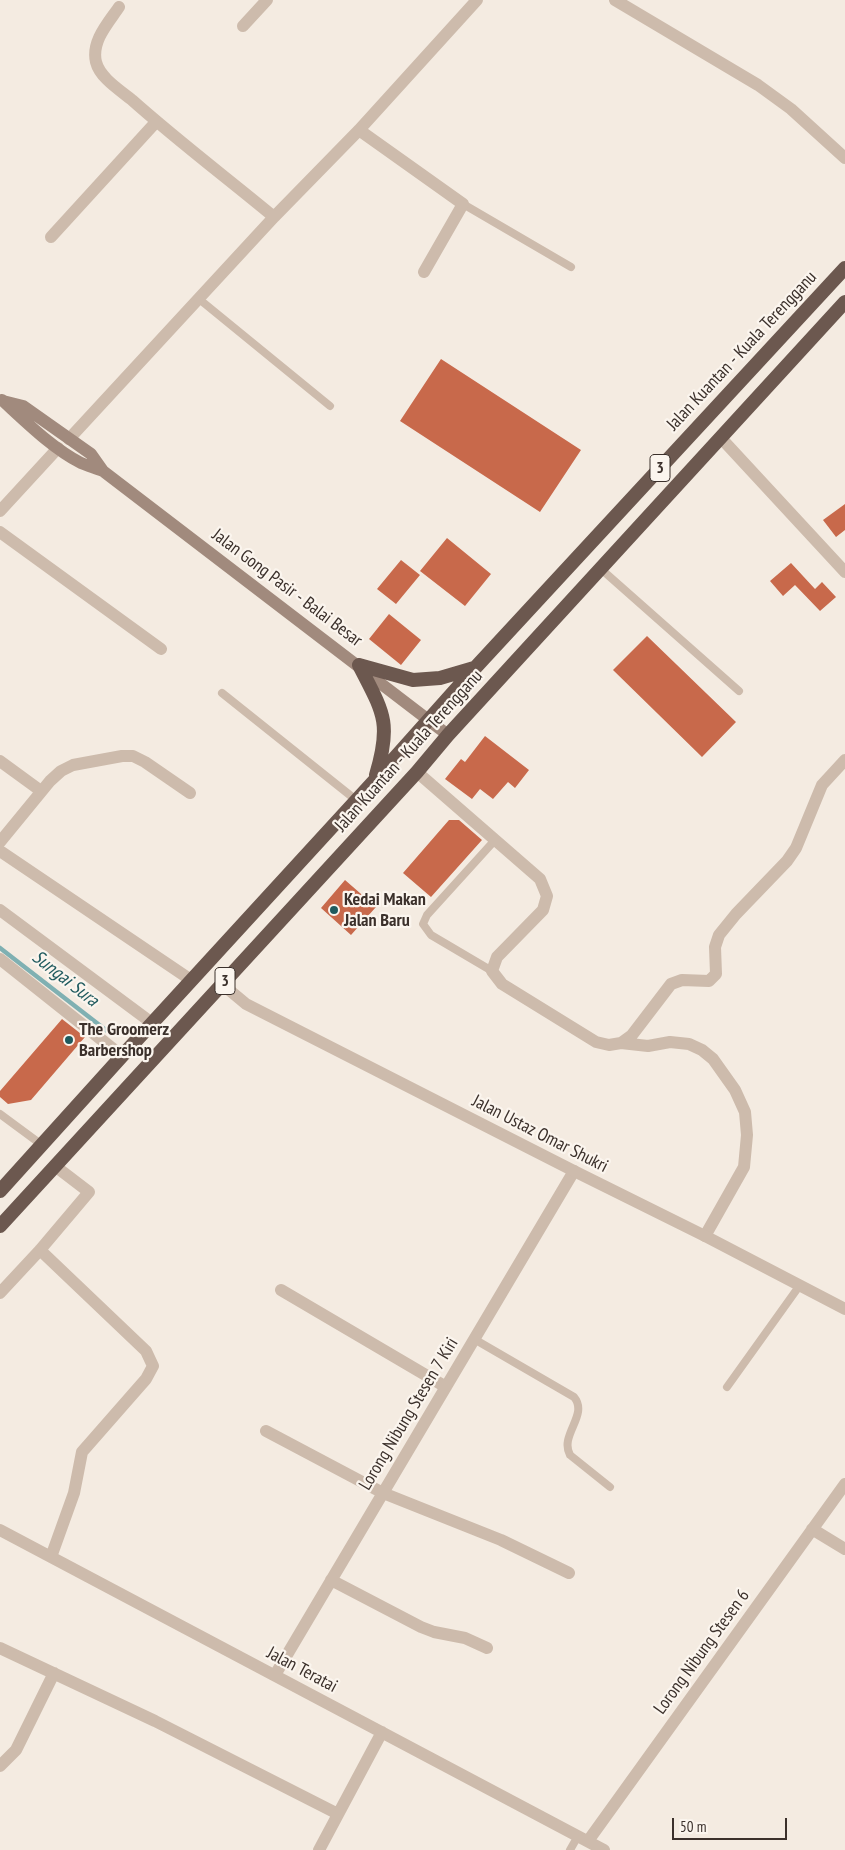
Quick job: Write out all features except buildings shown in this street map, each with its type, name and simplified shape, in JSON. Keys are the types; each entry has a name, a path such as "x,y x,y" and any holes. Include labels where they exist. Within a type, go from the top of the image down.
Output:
{"highway":[{"name":"Jalan Kuantan - Kuala Terengganu","path":"0,1191 375,780 474,668 845,268"},
{"name":"Jalan Kuantan - Kuala Terengganu","path":"0,1226 845,302"},
{"path":"359,665 413,680 440,678 474,668"},
{"path":"359,665 379,704 384,720 383,751 375,780"}],"main road":[{"name":"Jalan Gong Pasir - Balai Besar","path":"1,400 23,406 91,454 103,471"},
{"name":"Jalan Gong Pasir - Balai Besar","path":"1,400 58,448 81,463 103,471 359,665 448,735"}],"street":[{"path":"243,26 267,0"},
{"path":"68,439 274,217 359,130 477,0"},
{"path":"615,0 758,85 791,110 845,158"},
{"path":"119,7 99,37 96,49 96,62 104,76 156,122 274,217"},
{"path":"51,236 156,122"},
{"path":"359,130 464,204 424,272"},
{"path":"721,438 845,572"},
{"path":"0,511 58,448"},
{"path":"0,532 160,649"},
{"path":"0,842 41,791 61,771 73,765 122,756 133,756 145,762 190,793"},
{"path":"621,1043 632,1035 671,984 682,980 709,981 716,974 714,947 719,935 736,914 787,861 796,848 822,785 845,760"},
{"path":"0,761 41,791"},
{"path":"417,772 540,880 547,896 542,910 497,957 492,971 502,984 596,1042 609,1045 621,1043 648,1046 670,1042 689,1044 702,1050 713,1059 729,1082 745,1112 747,1135 744,1168 705,1236"},
{"path":"0,851 191,980"},
{"path":"0,910 152,1023"},
{"path":"0,959 122,1056"},
{"name":"Jalan Ustaz Omar Shukri","path":"222,984 246,1004 845,1308"},
{"path":"0,1293 40,1250 89,1192 55,1166"},
{"name":"Lorong Nibung Stesen 7 Kiri","path":"275,1675 574,1171"},
{"path":"40,1250 146,1351 153,1366 146,1379 82,1452 74,1493 51,1556"},
{"path":"281,1290 446,1387"},
{"path":"266,1431 383,1493 501,1540 569,1573"},
{"name":"Lorong Nibung Stesen 6","path":"583,1839 845,1484"},
{"path":"812,1529 845,1549"},
{"name":"Jalan Teratai","path":"0,1530 604,1850"},
{"path":"331,1580 421,1627 434,1632 465,1638 487,1648"},
{"path":"0,1648 155,1721 338,1814"},
{"path":"0,1766 16,1750 54,1673"},
{"path":"319,1850 382,1732"}],"lane":[{"path":"464,204 571,267"},
{"path":"199,299 330,406"},
{"path":"601,569 739,691"},
{"path":"222,693 356,800"},
{"path":"492,971 431,936 423,924 427,915 495,840"},
{"path":"2,1118 42,1145"},
{"path":"727,1387 800,1285"},
{"path":"474,1339 574,1397 577,1401 577,1415 567,1442 568,1451 570,1455 610,1487"},
{"path":"570,1850 583,1839"}],"waterway":[{"name":"Sungai Sura","path":"0,948 111,1034"}],"place":[{"name":"Kedai Makan Jalan Baru","path":"334,910"},
{"name":"The Groomerz Barbershop","path":"69,1040"}]}
